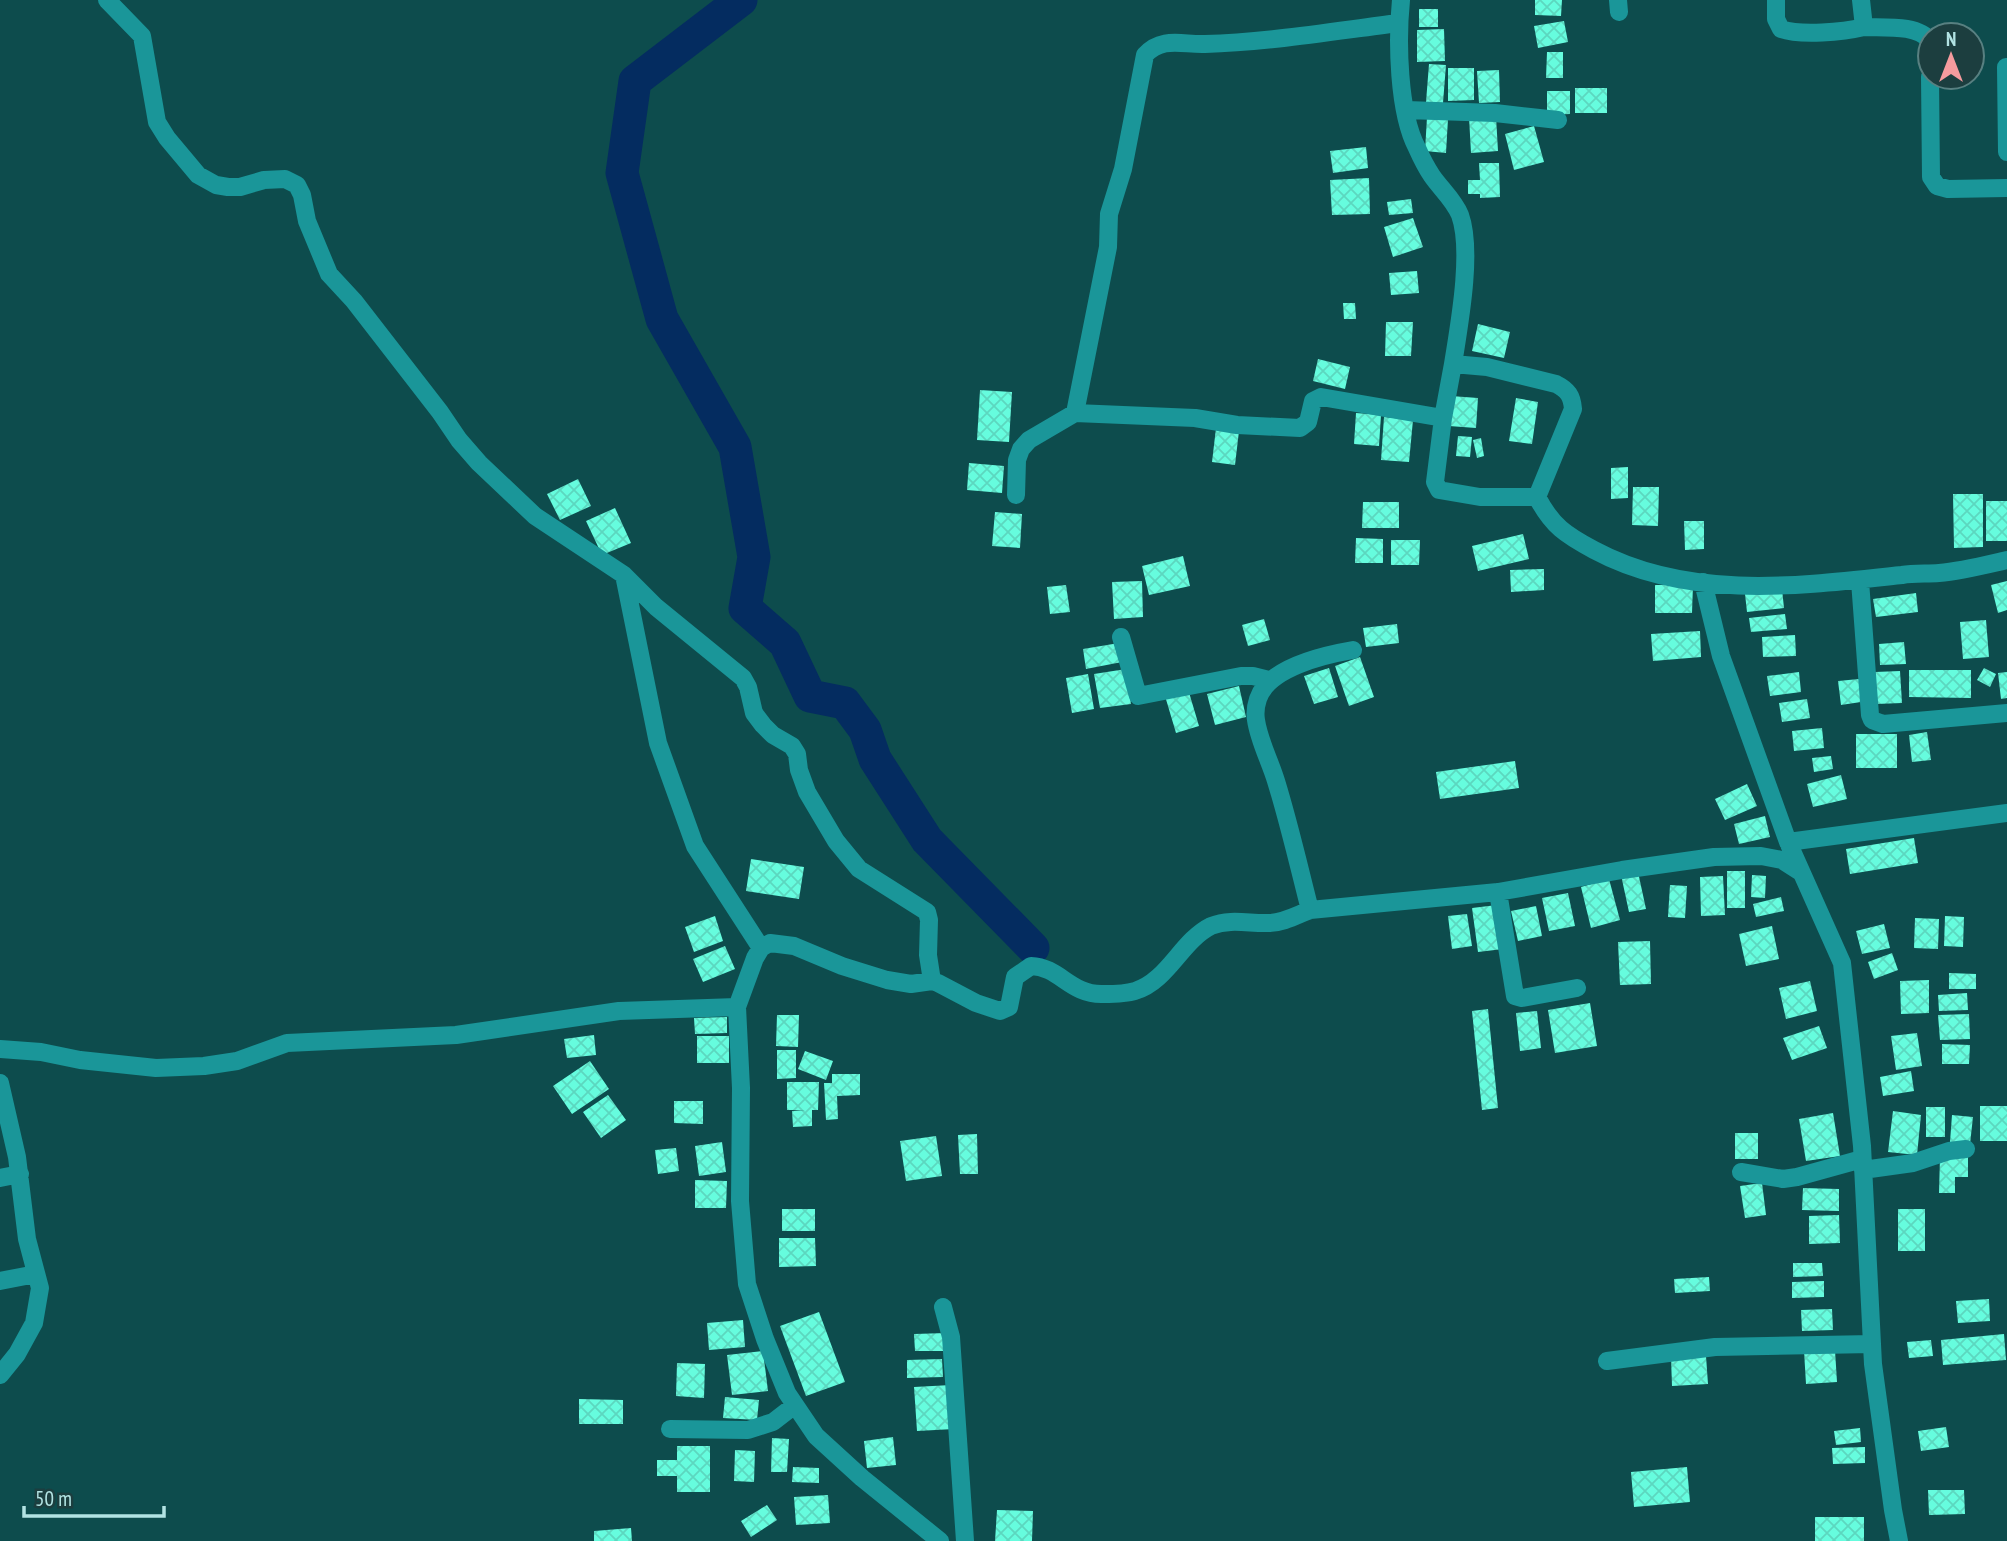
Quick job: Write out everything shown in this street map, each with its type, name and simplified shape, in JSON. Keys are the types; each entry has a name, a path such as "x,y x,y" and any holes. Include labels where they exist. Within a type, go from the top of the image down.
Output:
{"street":[{"path":"107,0 142,37 157,122 198,175 216,185 228,187 285,179 297,185 302,195 307,221 330,274 354,301 459,440 505,489 535,516 624,575 656,607 743,678 754,713 772,735 792,746 797,754 799,770 813,806 836,841 859,869 927,912 932,981"},
{"path":"1401,0 1401,71 1406,110 1415,145 1431,174 1455,205 1460,217 1465,259 1453,364 1435,482 1439,490 1480,497 1537,497"},
{"path":"1776,0 1776,19 1781,29 1790,32 1842,31 1864,27 1916,31"},
{"path":"1861,0 1864,27"},
{"path":"1075,414 1108,247 1109,214 1126,156 1145,55 1153,46 1163,42 1224,44 1399,23"},
{"path":"2006,67 2007,152"},
{"path":"1930,91 1931,177 1937,186 1948,189 2007,188"},
{"path":"1406,110 1494,113 1558,120"},
{"path":"1453,364 1487,367 1565,388 1573,400 1573,409 1537,497 1547,517 1572,538 1612,559 1651,573 1703,582 1780,587 1967,569 2007,560"},
{"path":"1016,495 1017,460 1021,449 1029,440 1075,414 1195,418 1237,425 1300,428 1308,422 1313,401 1321,397 1443,418"},
{"path":"624,575 658,743 695,846 761,948"},
{"path":"1860,581 1872,720 1883,724 2007,713"},
{"path":"1703,582 1721,656 1788,842 1842,963 1863,1165 1872,1344 1892,1510 1899,1541"},
{"path":"1121,637 1138,696 1223,678 1253,676 1269,680"},
{"path":"1310,910 1285,812 1255,718 1258,699 1269,680 1296,666 1353,650"},
{"path":"1788,842 2007,813"},
{"path":"940,1541 862,1478 816,1436 788,1393 765,1339 747,1284 740,1201 741,1088 737,1007 761,948 770,943 794,946 870,976 911,984 932,981 976,1003 1000,1011 1009,1007 1014,977 1031,966 1051,971 1077,990 1100,995 1129,993 1151,983 1200,933 1214,925 1234,921 1278,922 1310,910 1498,892 1622,870 1714,858 1761,856 1782,860 1803,874"},
{"path":"1498,892 1515,996 1522,998 1577,988"},
{"path":"0,1049 156,1068 204,1066 237,1061 287,1043 456,1035 619,1012 737,1007"},
{"path":"0,1083 20,1174 27,1239 40,1288 34,1323 17,1354 0,1375"},
{"path":"1741,1172 1770,1178 1790,1178 1863,1165 1913,1163 1949,1151 1966,1149"},
{"path":"0,1178 20,1174"},
{"path":"0,1280 36,1273"},
{"path":"943,1307 951,1338 965,1541"},
{"path":"1607,1361 1715,1347 1872,1344"},
{"path":"670,1429 748,1430 772,1422 795,1405"}],"building":[{"path":"1535,0 1562,0 1561,16 1535,15"},
{"path":"1419,9 1438,9 1438,27 1419,27"},
{"path":"1564,21 1568,42 1538,48 1534,26"},
{"path":"1444,29 1445,61 1417,62 1417,30"},
{"path":"1547,52 1563,52 1563,78 1546,78"},
{"path":"1429,64 1446,65 1443,103 1426,102"},
{"path":"1448,68 1474,68 1474,100 1448,101"},
{"path":"1499,70 1500,102 1479,103 1477,71"},
{"path":"1575,88 1607,88 1607,113 1575,113"},
{"path":"1547,91 1570,91 1570,114 1547,115"},
{"path":"1496,116 1498,151 1471,153 1469,117"},
{"path":"1427,117 1448,119 1446,153 1425,151"},
{"path":"1534,126 1544,162 1514,170 1505,134"},
{"path":"1366,147 1368,168 1333,173 1330,151"},
{"path":"1479,163 1499,163 1500,197 1480,198 1480,194 1468,194 1468,180 1480,180"},
{"path":"1369,178 1370,214 1332,215 1330,180"},
{"path":"1411,199 1413,213 1389,215 1387,202"},
{"path":"1413,218 1423,247 1393,257 1384,227"},
{"path":"1417,271 1419,293 1391,295 1389,273"},
{"path":"1343,303 1355,303 1356,319 1344,319"},
{"path":"1386,322 1413,322 1411,356 1385,356"},
{"path":"1478,324 1510,332 1504,358 1472,351"},
{"path":"1318,359 1350,367 1345,389 1313,381"},
{"path":"980,390 1012,392 1009,442 977,440"},
{"path":"1451,396 1478,398 1476,428 1449,426"},
{"path":"1516,398 1538,402 1532,444 1509,441"},
{"path":"1356,413 1381,415 1379,446 1354,444"},
{"path":"1384,417 1413,420 1409,462 1381,460"},
{"path":"1216,428 1239,431 1235,465 1212,462"},
{"path":"1458,436 1472,437 1470,457 1456,456"},
{"path":"1481,438 1484,456 1477,458 1473,440"},
{"path":"969,463 1004,466 1002,493 967,490"},
{"path":"1628,467 1628,498 1611,499 1611,468"},
{"path":"578,479 591,506 560,520 547,494"},
{"path":"1633,487 1659,487 1658,526 1632,525"},
{"path":"1953,494 1983,494 1983,547 1954,548"},
{"path":"1986,501 2007,501 2007,541 1986,541"},
{"path":"1363,502 1399,502 1399,528 1362,528"},
{"path":"615,508 631,543 602,555 586,521"},
{"path":"995,512 1022,514 1020,548 992,546"},
{"path":"1684,521 1704,521 1704,549 1685,550"},
{"path":"1523,534 1529,559 1478,571 1472,546"},
{"path":"1356,538 1383,539 1383,563 1355,563"},
{"path":"1391,540 1420,540 1419,565 1391,565"},
{"path":"1183,556 1190,586 1149,595 1142,566"},
{"path":"1544,569 1544,590 1511,592 1510,570"},
{"path":"1142,581 1143,617 1114,619 1112,582"},
{"path":"2007,581 2007,610 1998,613 1991,585"},
{"path":"1066,585 1070,612 1050,614 1047,587"},
{"path":"1655,585 1693,585 1692,613 1655,613"},
{"path":"1782,589 1784,608 1747,612 1745,594"},
{"path":"1916,593 1918,612 1876,617 1873,599"},
{"path":"1785,614 1787,629 1751,632 1749,618"},
{"path":"1264,619 1270,640 1248,646 1242,625"},
{"path":"1986,620 1989,657 1963,659 1960,622"},
{"path":"1397,624 1399,643 1366,647 1363,628"},
{"path":"1700,631 1701,657 1653,661 1651,634"},
{"path":"1795,635 1796,656 1763,657 1762,637"},
{"path":"1904,642 1906,664 1880,665 1879,644"},
{"path":"1119,643 1122,662 1086,669 1083,649"},
{"path":"1360,657 1374,697 1349,706 1335,666"},
{"path":"1329,668 1338,697 1314,704 1304,676"},
{"path":"1984,668 1996,674 1990,687 1977,680"},
{"path":"1126,669 1131,704 1100,708 1094,674"},
{"path":"1909,670 1971,670 1971,698 1909,697"},
{"path":"1900,671 1902,703 1876,704 1875,672"},
{"path":"1799,672 1801,692 1770,696 1767,676"},
{"path":"2007,672 2007,698 2001,699 1998,673"},
{"path":"1088,674 1094,709 1072,713 1066,678"},
{"path":"1859,679 1861,702 1841,705 1838,681"},
{"path":"1239,686 1246,717 1215,725 1207,694"},
{"path":"1188,689 1199,726 1176,733 1165,696"},
{"path":"1807,699 1810,718 1782,722 1779,703"},
{"path":"1822,728 1824,748 1794,751 1792,731"},
{"path":"1927,732 1931,760 1912,762 1909,735"},
{"path":"1856,734 1897,734 1897,768 1856,768"},
{"path":"1831,756 1833,769 1814,772 1812,758"},
{"path":"1515,761 1519,788 1440,799 1436,772"},
{"path":"1841,775 1847,799 1813,807 1807,784"},
{"path":"1747,784 1757,806 1725,820 1715,799"},
{"path":"1765,816 1770,837 1739,844 1734,824"},
{"path":"1914,838 1918,863 1850,874 1846,849"},
{"path":"751,859 804,867 799,899 746,891"},
{"path":"1727,871 1745,871 1745,908 1727,908"},
{"path":"1638,872 1646,909 1629,912 1621,875"},
{"path":"1752,875 1766,876 1765,898 1751,897"},
{"path":"1723,876 1725,915 1701,916 1700,877"},
{"path":"1609,879 1620,920 1591,928 1581,887"},
{"path":"1670,885 1687,886 1685,918 1668,917"},
{"path":"1568,893 1575,926 1549,931 1542,898"},
{"path":"1781,897 1784,911 1756,917 1753,904"},
{"path":"1497,905 1503,949 1478,952 1472,908"},
{"path":"1536,906 1542,936 1518,941 1511,911"},
{"path":"1467,914 1472,946 1452,949 1448,916"},
{"path":"715,916 723,941 694,952 685,927"},
{"path":"1945,916 1964,917 1963,947 1944,946"},
{"path":"1915,918 1939,919 1938,949 1914,948"},
{"path":"1884,924 1890,948 1862,954 1856,931"},
{"path":"1772,926 1779,959 1746,966 1739,934"},
{"path":"1650,941 1651,984 1620,985 1618,942"},
{"path":"725,946 735,969 703,982 693,959"},
{"path":"1892,953 1898,970 1874,979 1868,962"},
{"path":"1949,973 1976,974 1976,989 1949,989"},
{"path":"1929,980 1929,1013 1901,1014 1900,981"},
{"path":"1810,981 1817,1011 1786,1019 1779,988"},
{"path":"1967,993 1968,1010 1939,1011 1938,995"},
{"path":"1590,1003 1597,1046 1555,1053 1548,1010"},
{"path":"1488,1009 1498,1108 1482,1110 1472,1011"},
{"path":"1537,1011 1541,1048 1520,1051 1516,1013"},
{"path":"1969,1014 1970,1039 1940,1040 1938,1015"},
{"path":"777,1015 799,1015 798,1047 776,1046"},
{"path":"727,1017 727,1033 695,1034 694,1018"},
{"path":"1819,1026 1827,1048 1792,1060 1783,1038"},
{"path":"1917,1033 1922,1066 1896,1070 1891,1036"},
{"path":"594,1035 596,1055 567,1058 564,1039"},
{"path":"697,1036 729,1036 729,1063 697,1063"},
{"path":"1942,1044 1970,1045 1969,1064 1942,1064"},
{"path":"777,1050 796,1050 796,1078 777,1079"},
{"path":"805,1051 833,1061 826,1080 798,1069"},
{"path":"590,1061 609,1089 572,1114 553,1086"},
{"path":"1911,1071 1914,1091 1883,1096 1880,1077"},
{"path":"832,1074 860,1074 860,1095 837,1096 838,1119 826,1120 824,1083 832,1083"},
{"path":"787,1082 819,1082 818,1110 812,1110 812,1126 793,1127 792,1111 805,1110 787,1110"},
{"path":"608,1095 626,1120 601,1138 583,1112"},
{"path":"674,1101 703,1101 703,1124 674,1123"},
{"path":"1980,1106 2007,1106 2007,1141 1980,1141"},
{"path":"1926,1107 1945,1107 1945,1137 1926,1137"},
{"path":"1893,1111 1921,1115 1917,1155 1888,1152"},
{"path":"1833,1113 1840,1156 1806,1161 1799,1119"},
{"path":"1952,1115 1973,1117 1970,1144 1950,1142"},
{"path":"1735,1133 1758,1133 1758,1159 1735,1159"},
{"path":"977,1134 978,1174 960,1174 958,1135"},
{"path":"936,1136 942,1176 906,1181 900,1141"},
{"path":"722,1142 726,1172 699,1176 695,1146"},
{"path":"676,1148 679,1171 658,1174 655,1150"},
{"path":"1940,1157 1968,1157 1968,1177 1955,1177 1955,1193 1939,1193"},
{"path":"695,1180 727,1181 726,1208 695,1208"},
{"path":"1762,1183 1766,1215 1745,1218 1740,1186"},
{"path":"1803,1188 1839,1189 1839,1211 1802,1210"},
{"path":"782,1209 815,1209 815,1231 782,1231"},
{"path":"1898,1209 1925,1209 1925,1251 1898,1251"},
{"path":"1839,1215 1840,1243 1809,1244 1809,1216"},
{"path":"779,1238 815,1238 816,1266 779,1267"},
{"path":"1793,1263 1822,1263 1823,1276 1793,1277"},
{"path":"1709,1277 1710,1291 1675,1293 1674,1279"},
{"path":"1824,1281 1824,1297 1792,1298 1792,1282"},
{"path":"1989,1299 1990,1321 1958,1323 1956,1301"},
{"path":"1832,1309 1833,1330 1802,1331 1801,1310"},
{"path":"819,1312 845,1382 806,1396 780,1326"},
{"path":"743,1320 745,1347 709,1350 707,1323"},
{"path":"946,1333 946,1351 915,1351 914,1334"},
{"path":"2004,1334 2006,1360 1943,1365 1941,1340"},
{"path":"1931,1340 1933,1356 1909,1358 1907,1342"},
{"path":"1835,1350 1837,1382 1806,1384 1804,1351"},
{"path":"763,1351 768,1391 732,1395 727,1355"},
{"path":"1706,1356 1708,1384 1672,1386 1671,1358"},
{"path":"942,1359 943,1377 907,1378 907,1360"},
{"path":"677,1363 705,1364 704,1398 676,1396"},
{"path":"951,1385 954,1429 917,1431 914,1387"},
{"path":"725,1397 759,1400 757,1420 723,1418"},
{"path":"579,1399 623,1400 623,1424 579,1424"},
{"path":"1946,1427 1949,1447 1921,1451 1918,1431"},
{"path":"1860,1428 1861,1442 1836,1445 1834,1431"},
{"path":"893,1437 896,1465 867,1468 864,1441"},
{"path":"772,1438 789,1439 787,1472 771,1472"},
{"path":"677,1446 710,1446 710,1492 677,1492 677,1476 657,1476 657,1460 677,1460"},
{"path":"1865,1447 1865,1463 1833,1464 1832,1448"},
{"path":"735,1450 755,1451 754,1482 734,1481"},
{"path":"793,1467 819,1468 819,1483 792,1482"},
{"path":"1687,1467 1690,1502 1634,1507 1631,1472"},
{"path":"1928,1490 1964,1490 1965,1514 1929,1515"},
{"path":"828,1495 830,1523 796,1525 794,1497"},
{"path":"767,1505 777,1520 751,1537 741,1521"},
{"path":"997,1510 1033,1511 1032,1541 995,1541"},
{"path":"1815,1517 1864,1517 1864,1541 1815,1541"},
{"path":"631,1528 632,1541 594,1541 594,1531"}],"waterway":[{"path":"741,0 635,81 622,173 662,319 735,447 754,557 745,608 785,643 810,696 845,703 865,730 875,759 927,840 1033,948"}]}
